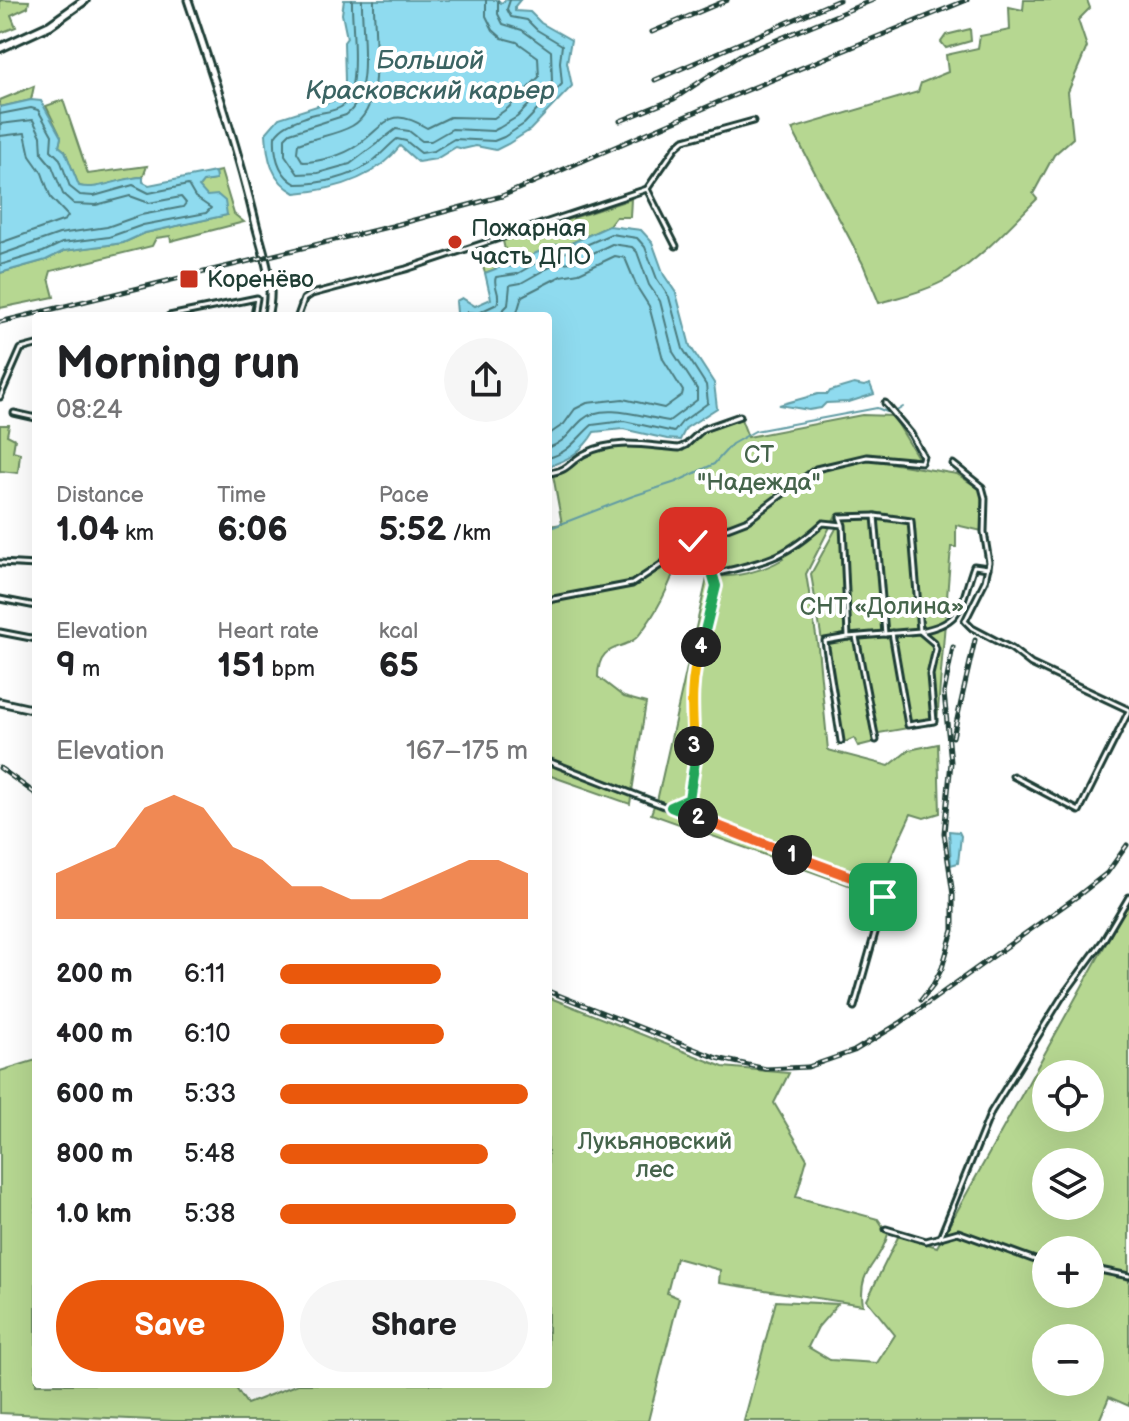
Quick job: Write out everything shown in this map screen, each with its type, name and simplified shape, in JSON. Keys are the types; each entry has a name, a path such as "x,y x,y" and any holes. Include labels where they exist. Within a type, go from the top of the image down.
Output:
{"main road":[{"path":"0,48 50,25 85,0"},
{"path":"188,0 237,146 267,266 271,291 268,312"},
{"path":"0,702 32,709"}],"street":[{"path":"299,312 304,299 312,294 406,269 647,189 684,140 753,121"},
{"path":"647,189 676,246"},
{"path":"201,312 257,298 255,312"},
{"path":"0,397 21,349 32,346"},
{"path":"552,599 632,584 703,535 748,520 816,469 867,457 921,462 923,456 911,434 885,403"},
{"path":"14,413 32,417"},
{"path":"552,472 562,471 585,453 623,443 679,448 703,429 740,416"},
{"path":"953,464 982,487 988,568 985,581 965,621 1031,664 1129,711 1079,811 1013,776"},
{"path":"875,516 885,634"},
{"path":"848,637 843,525 840,517 875,516 911,521 920,631 934,643 936,649 930,675 934,721 908,725 892,633"},
{"path":"715,574 773,560 797,547 823,523 843,525"},
{"path":"671,807 689,799 695,761 691,693 695,663 713,607 716,586 715,574 687,547"},
{"path":"0,563 32,565"},
{"path":"841,741 825,641 942,627 951,621 965,596 974,566 988,568"},
{"path":"0,599 32,605"},
{"path":"0,632 32,638"},
{"path":"856,637 876,740"},
{"path":"552,762 878,889 883,897 882,908 854,1007"},
{"path":"940,1238 991,1112 1129,897"},
{"path":"886,1229 926,1241 958,1232 1032,1259"},
{"path":"1104,1271 1129,1276"}],"green space":[{"path":"0,0 29,1 28,7 11,15 16,27 0,33"},
{"path":"1024,0 1087,0 1090,8 1078,20 1087,47 1068,92 1073,138 1054,155 1033,194 1037,199 973,261 932,286 879,303 863,264 792,129 918,92 921,83 948,72 946,55 978,48 980,36 1010,30 1009,7 1023,10"},
{"path":"970,29 971,41 946,48 941,42 946,35"},
{"path":"34,86 31,100 0,107 0,100"},
{"path":"63,100 88,174 147,166 143,177 94,187 79,186 65,151 59,146 61,137 46,106"},
{"path":"221,171 234,214 244,222 171,241 170,236 156,238 152,246 51,271 49,278 54,297 0,308 0,273 46,260 63,251 123,243 145,233 227,215 199,187 203,182 216,180 215,172"},
{"path":"631,199 630,217 616,217 609,226 567,245 555,245 514,267 503,266 485,273 482,264 485,260 506,254 503,241"},
{"name":"СТ \"Надежда\"","path":"862,415 893,416 920,461 867,456 816,467 747,519 689,539 679,550 634,580 603,589 552,596 552,525 562,524 553,475 586,456 607,449 633,447 683,451 701,433 741,419 748,437"},
{"path":"0,425 9,425 7,435 15,439 13,451 20,453 18,473 0,471"},
{"name":"СНТ «Долина»","path":"865,459 957,474 981,490 982,531 956,525 956,547 951,547 937,723 873,734 874,742 858,746 854,738 839,745 811,574 838,525 835,517 806,574 818,648 828,750 889,766 909,750 938,744 940,813 924,818 911,814 878,886 657,801 708,574 726,576 747,573 783,559 779,553 718,571 693,549 693,545 701,539 751,522 818,470"},
{"path":"675,556 678,560 671,580 646,626 634,640 608,652 599,665 598,677 624,697 646,703 630,804 552,776 552,602 633,586"},
{"path":"655,803 863,886 860,889 651,814"},
{"path":"1129,902 1129,1406 1109,1397 1099,1421 744,1421 776,1301 838,1304 818,1327 808,1347 830,1360 877,1363 895,1335 867,1300 899,1235 937,1247 1032,1076 1032,1132 1104,1132 1104,1060 1041,1060"},
{"name":"Лукьяновский лес","path":"552,999 723,1067 789,1073 774,1103 807,1159 796,1197 878,1219 888,1234 866,1274 863,1305 719,1283 720,1270 676,1258 667,1293 679,1298 648,1421 173,1421 0,1413 0,1071 32,1061 32,1388 236,1388 247,1404 288,1388 552,1388"}],"water":[{"name":"Большой Красковский карьер","path":"344,0 498,0 501,3 520,0 515,11 530,12 541,23 571,40 567,62 572,86 530,130 496,150 476,146 456,147 436,159 418,162 400,146 379,167 353,181 295,193 280,182 272,168 266,133 279,118 339,99 345,81 344,42 347,38 342,14"},
{"path":"31,100 41,101 61,137 59,146 65,151 79,186 94,187 143,177 143,182 149,185 215,172 216,180 203,182 199,187 207,196 218,195 225,201 227,215 145,233 123,243 64,251 46,260 0,273 0,107"},
{"path":"609,226 641,230 652,242 664,275 676,293 690,346 714,383 717,408 686,428 680,440 623,429 594,432 575,454 552,465 552,312 457,312 456,301 462,298 475,306 491,299 485,273 503,266 514,267 555,245 567,245"},
{"path":"854,384 870,384 874,394 849,402 826,403 821,408 809,410 779,405 828,394"},
{"path":"949,831 959,832 961,836 958,863 951,865"}],"waterway":[{"path":"552,527 676,482 714,464 732,444 755,431 877,408 892,414 903,407"}],"railway":[{"path":"652,32 727,0"},
{"path":"655,80 839,0"},
{"path":"620,121 674,99 740,55 873,0"},
{"path":"41,312 502,196 723,100 967,0"},
{"path":"0,322 32,314"},
{"path":"953,737 975,640"},
{"path":"921,1000 942,968 953,930 953,895 944,833 951,762 944,693 953,647"},
{"path":"0,768 32,791"},
{"path":"552,993 717,1058 766,1069 808,1067 854,1051 900,1023 1079,895 1107,873 1127,845"}],"place":[{"name":"Пожарная часть ДПО","path":"455,242"},
{"name":"Коренёво","path":"189,279"}],"route":[{"path":"693,541 687,547 715,574 716,586 713,607 695,663 691,693 695,761 689,799 671,807 870,884 883,897"}]}
